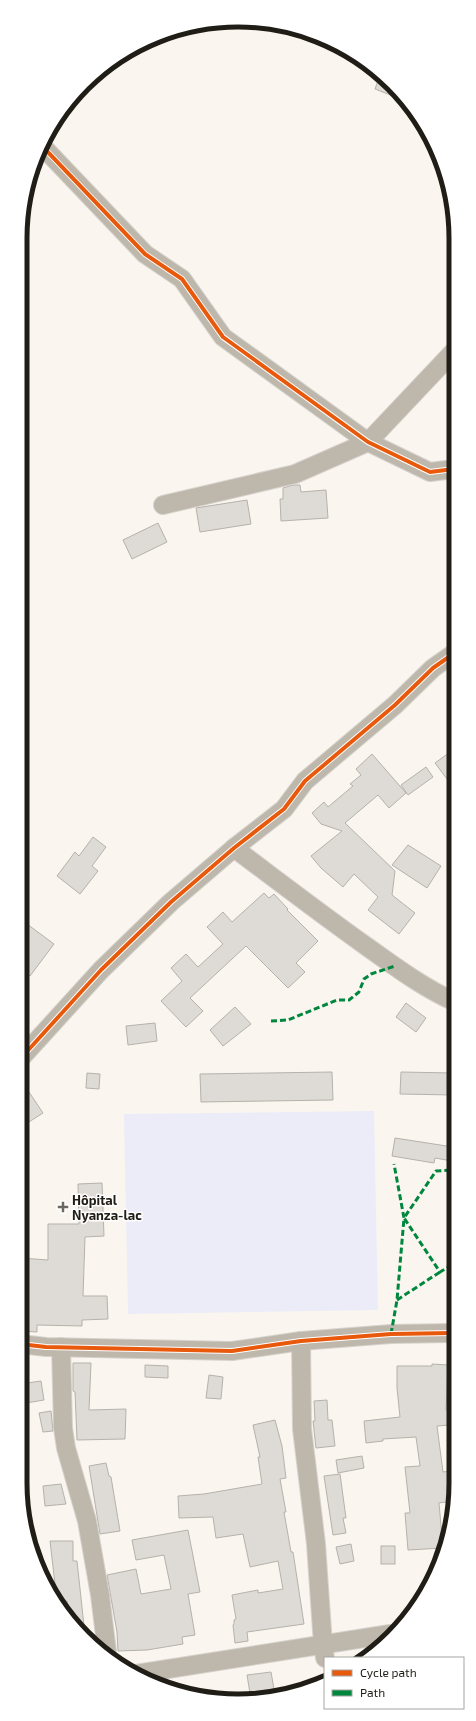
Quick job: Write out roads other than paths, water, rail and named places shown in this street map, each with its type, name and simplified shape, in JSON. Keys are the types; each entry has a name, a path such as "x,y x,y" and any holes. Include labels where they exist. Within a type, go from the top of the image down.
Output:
{"street":[{"path":"46,150 145,254 182,279 224,337 368,442 430,472 449,470"},
{"path":"163,505 295,474 368,442 449,356"},
{"path":"27,1045 171,902 234,848 284,809 305,781 395,705 433,668 449,657"},
{"path":"234,848 331,921 395,966 441,996 449,999"},
{"path":"27,1345 61,1347 232,1351 301,1341 391,1334 449,1333"},
{"path":"301,1341 302,1429 316,1544 324,1651"},
{"path":"61,1347 63,1428 66,1448 87,1521 100,1595 106,1647"},
{"path":"146,1673 324,1651 383,1636"}],"place":[{"name":"Hôpital Nyanza-lac","path":"63,1207"}]}
